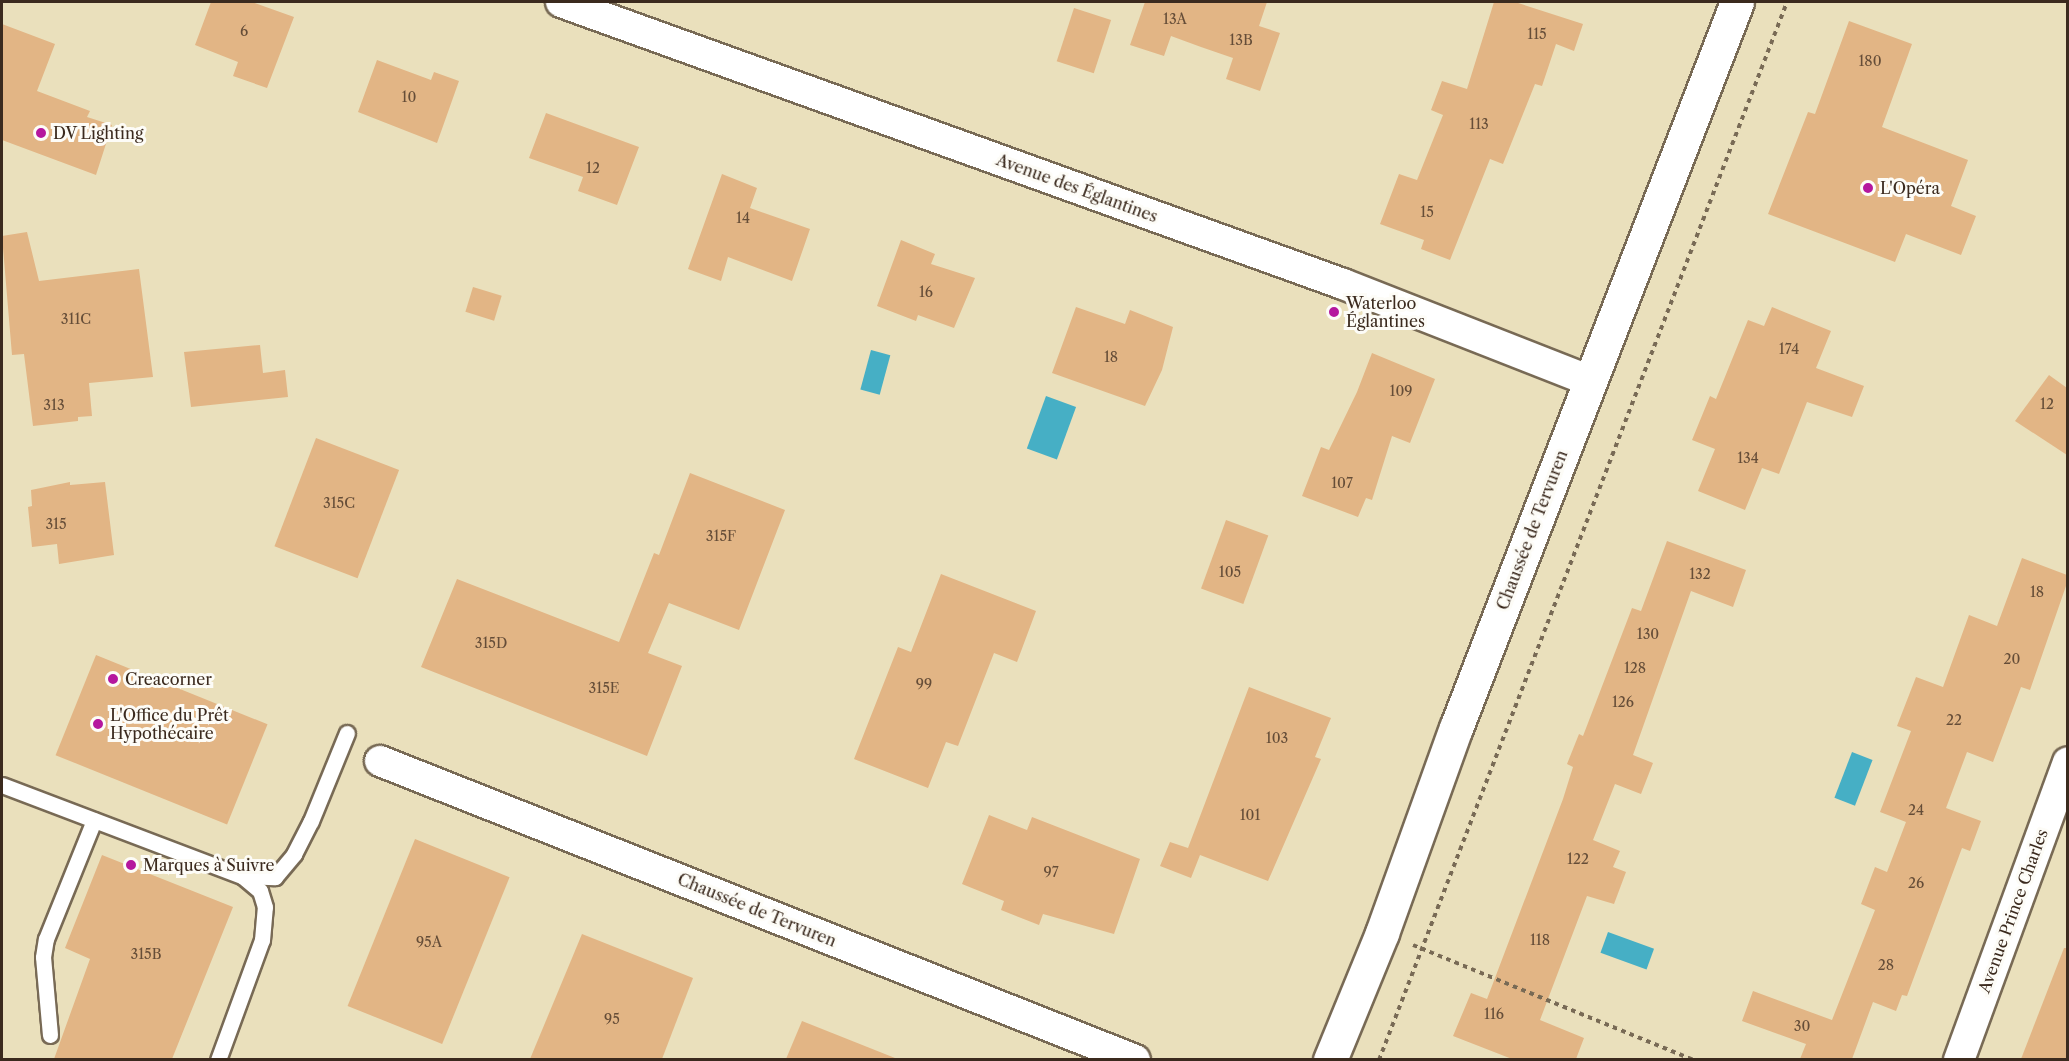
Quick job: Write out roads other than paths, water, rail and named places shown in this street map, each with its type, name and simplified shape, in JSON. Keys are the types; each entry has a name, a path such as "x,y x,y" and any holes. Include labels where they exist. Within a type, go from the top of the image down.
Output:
{"main road":[{"name":"Chaussée de Tervuren","path":"1330,1059 1382,933 1456,728 1737,2"}],"street":[{"name":"Avenue des Églantines","path":"561,2 1353,288 1590,381"},
{"name":"Chaussée de Tervuren","path":"380,761 1135,1059"},
{"name":"Avenue Prince Charles","path":"1959,1059 2067,762"}],"lane":[{"path":"2,785 242,876 275,877 294,854 347,733"},
{"path":"50,1035 43,957 46,939 94,820"},
{"path":"218,1059 262,940 265,907 260,891 242,876"}],"water":[{"path":"871,350 890,355 880,395 860,390"},
{"path":"1046,396 1076,407 1057,460 1027,449"},
{"path":"1852,752 1873,760 1855,806 1834,798"},
{"path":"1608,932 1654,949 1647,969 1600,953"}],"place":[{"name":"DV Lighting","path":"41,133"},
{"name":"L'Opéra","path":"1868,188"},
{"name":"Waterloo Églantines","path":"1334,312"},
{"name":"Creacorner","path":"113,679"},
{"name":"L'Office du Prêt Hypothécaire","path":"98,724"},
{"name":"Marques à Suivre","path":"131,865"}]}
